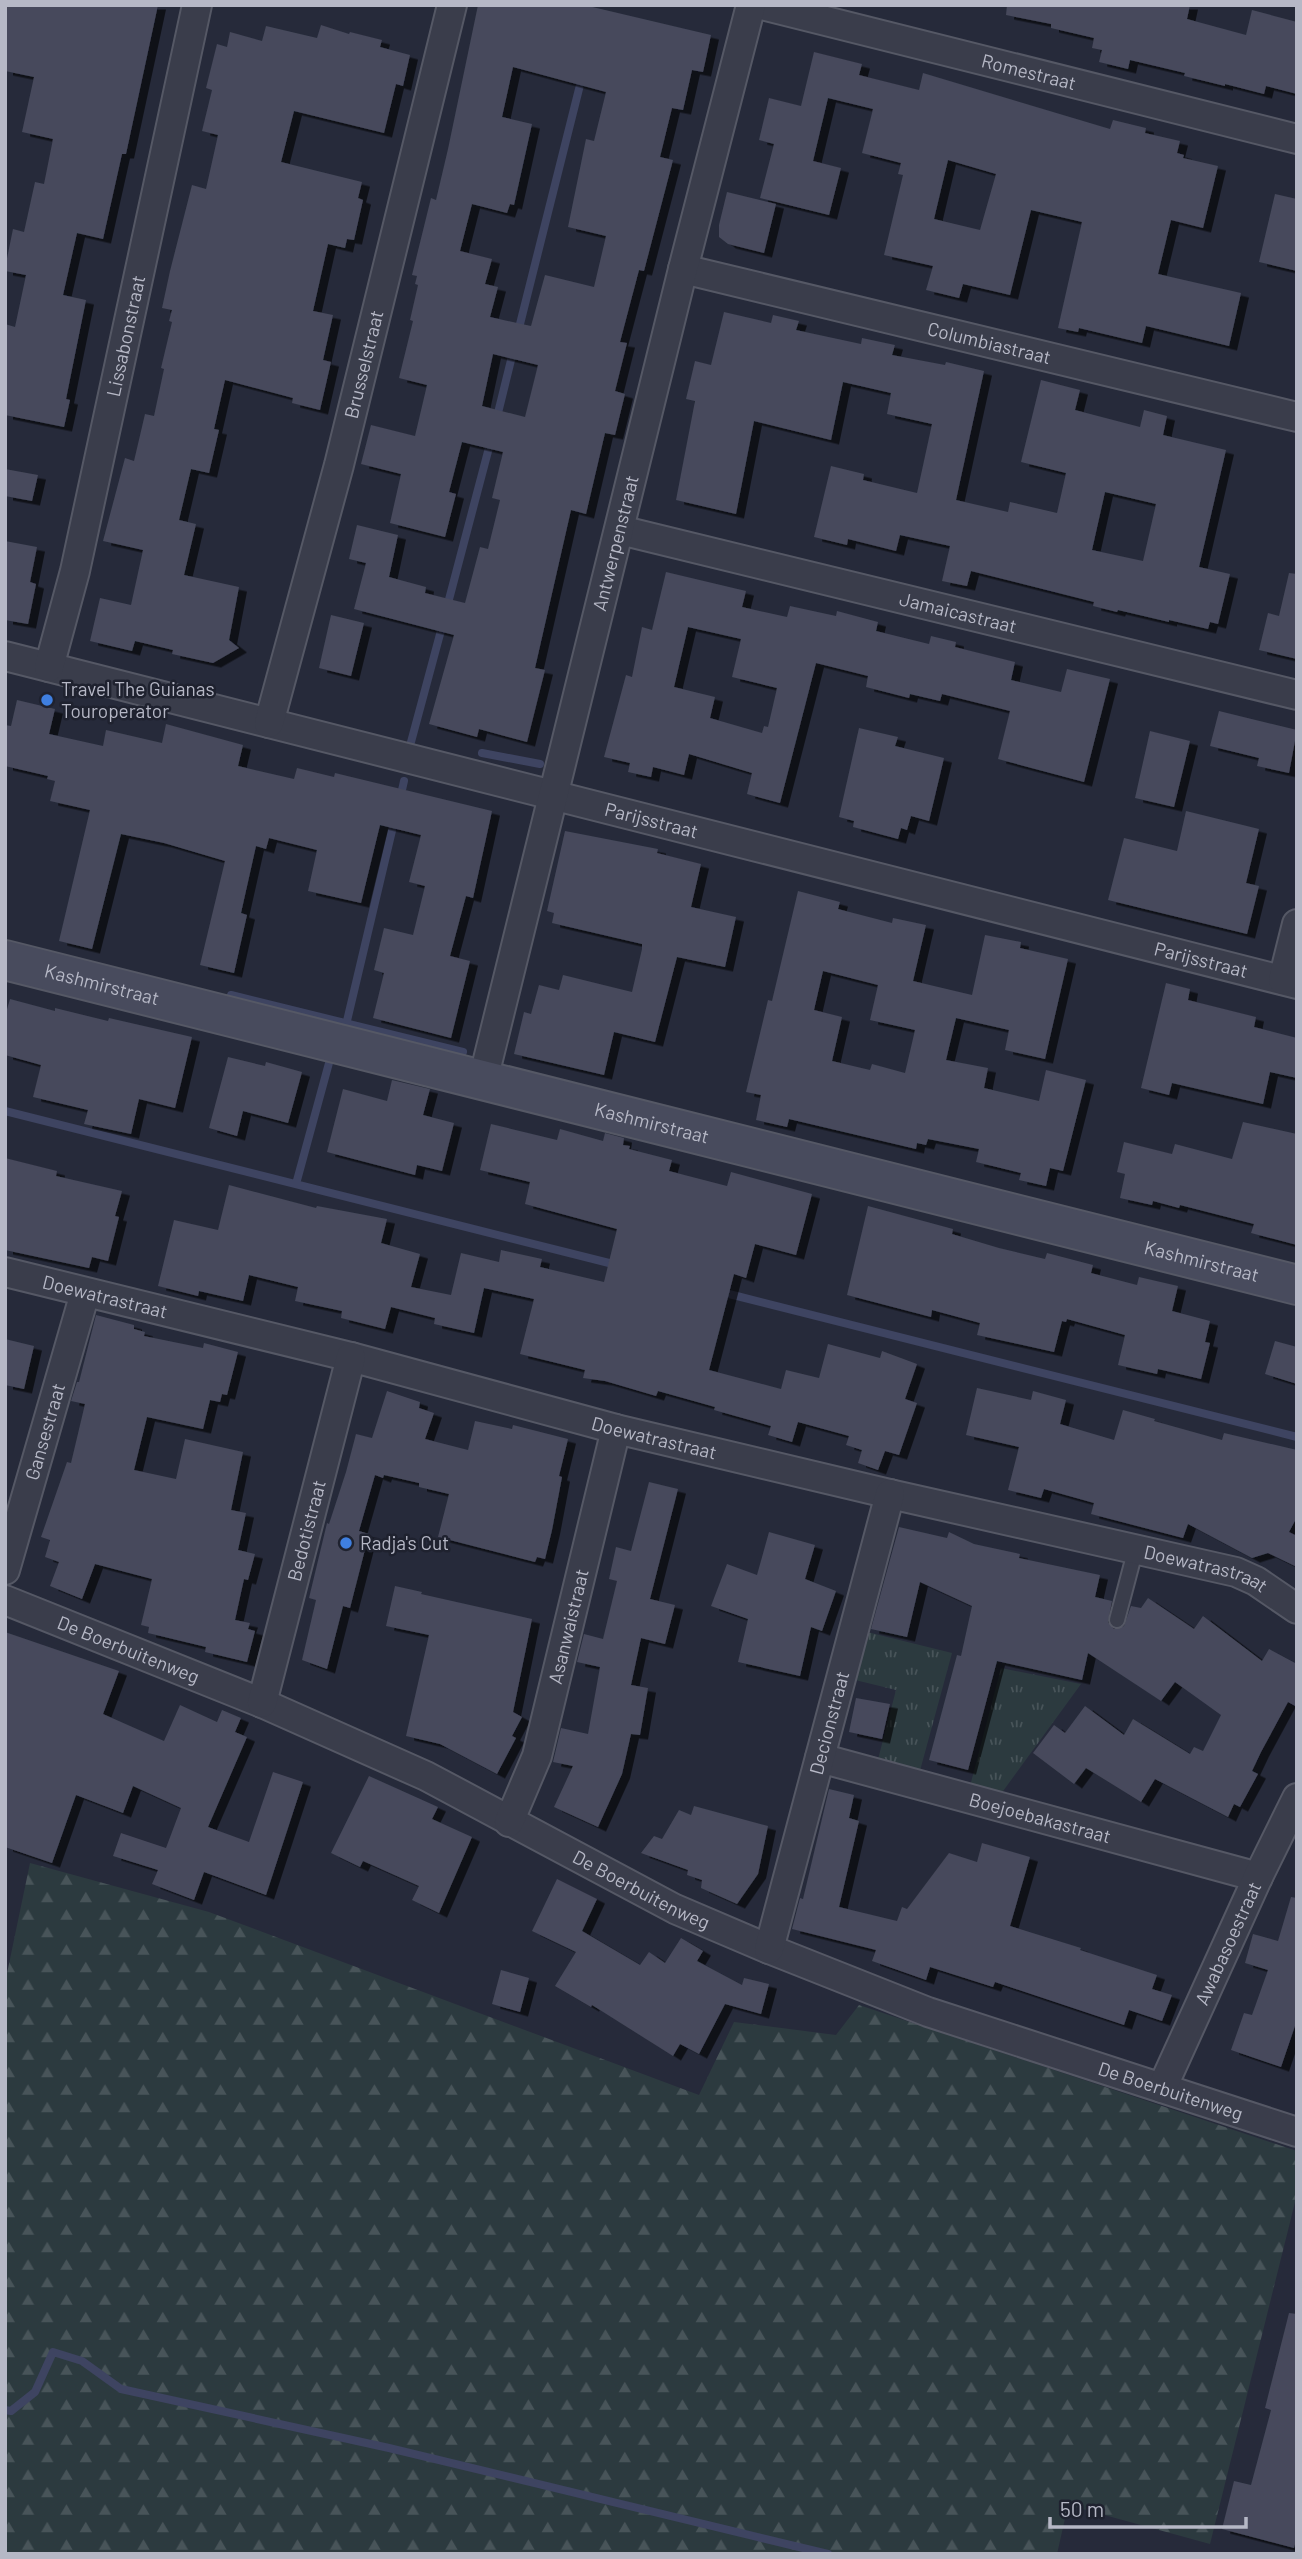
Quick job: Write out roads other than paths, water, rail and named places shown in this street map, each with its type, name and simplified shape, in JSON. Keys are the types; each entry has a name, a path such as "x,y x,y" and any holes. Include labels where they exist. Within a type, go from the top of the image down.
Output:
{"street":[{"name":"Lissabonstraat","path":"49,667 75,571 197,5"},
{"name":"Brusselstraat","path":"269,723 339,465 452,5"},
{"name":"Antwerpenstraat","path":"483,1080 683,269 751,5"},
{"name":"Romestraat","path":"762,5 1297,139"},
{"name":"Columbiastraat","path":"683,269 1297,417"},
{"name":"Jamaicastraat","path":"620,530 1297,695"},
{"name":"Parijsstraat","path":"5,656 1290,982"},
{"path":"1290,982 1297,924"},
{"name":"Kashmirstraat","path":"5,960 1297,1285"},
{"name":"Doewatrastraat","path":"5,1272 351,1357 617,1429 1236,1572 1256,1581 1297,1609"},
{"name":"Gansestraat","path":"5,1570 85,1293"},
{"name":"Bedotistraat","path":"262,1703 351,1357"},
{"name":"Asanwaistraat","path":"509,1822 537,1756 617,1429"},
{"name":"Decionstraat","path":"769,1949 890,1494"},
{"name":"De Boerbuitenweg","path":"5,1600 262,1703 426,1776 675,1909 769,1949 928,2012 1297,2132"},
{"name":"Boejoebakastraat","path":"820,1758 1258,1877"},
{"name":"Awabasoestraat","path":"1162,2088 1258,1877 1287,1838 1297,1798"}],"lane":[{"path":"1117,1620 1136,1548"}],"waterway":[{"path":"518,332 582,77"},
{"path":"496,421 514,348"},
{"path":"447,607 491,440"},
{"path":"411,742 443,623"},
{"path":"482,753 540,764"},
{"path":"400,799 404,781"},
{"path":"346,1025 395,818"},
{"path":"231,995 463,1052"},
{"path":"296,1184 329,1063"},
{"path":"5,1111 617,1265"},
{"path":"721,1292 1297,1437"},
{"path":"5,2410 11,2411 35,2392 53,2352 82,2361 121,2389 389,2448 828,2554"}],"place":[{"name":"Travel The Guianas Touroperator","path":"47,700"},
{"name":"Radja's Cut","path":"346,1543"}]}
